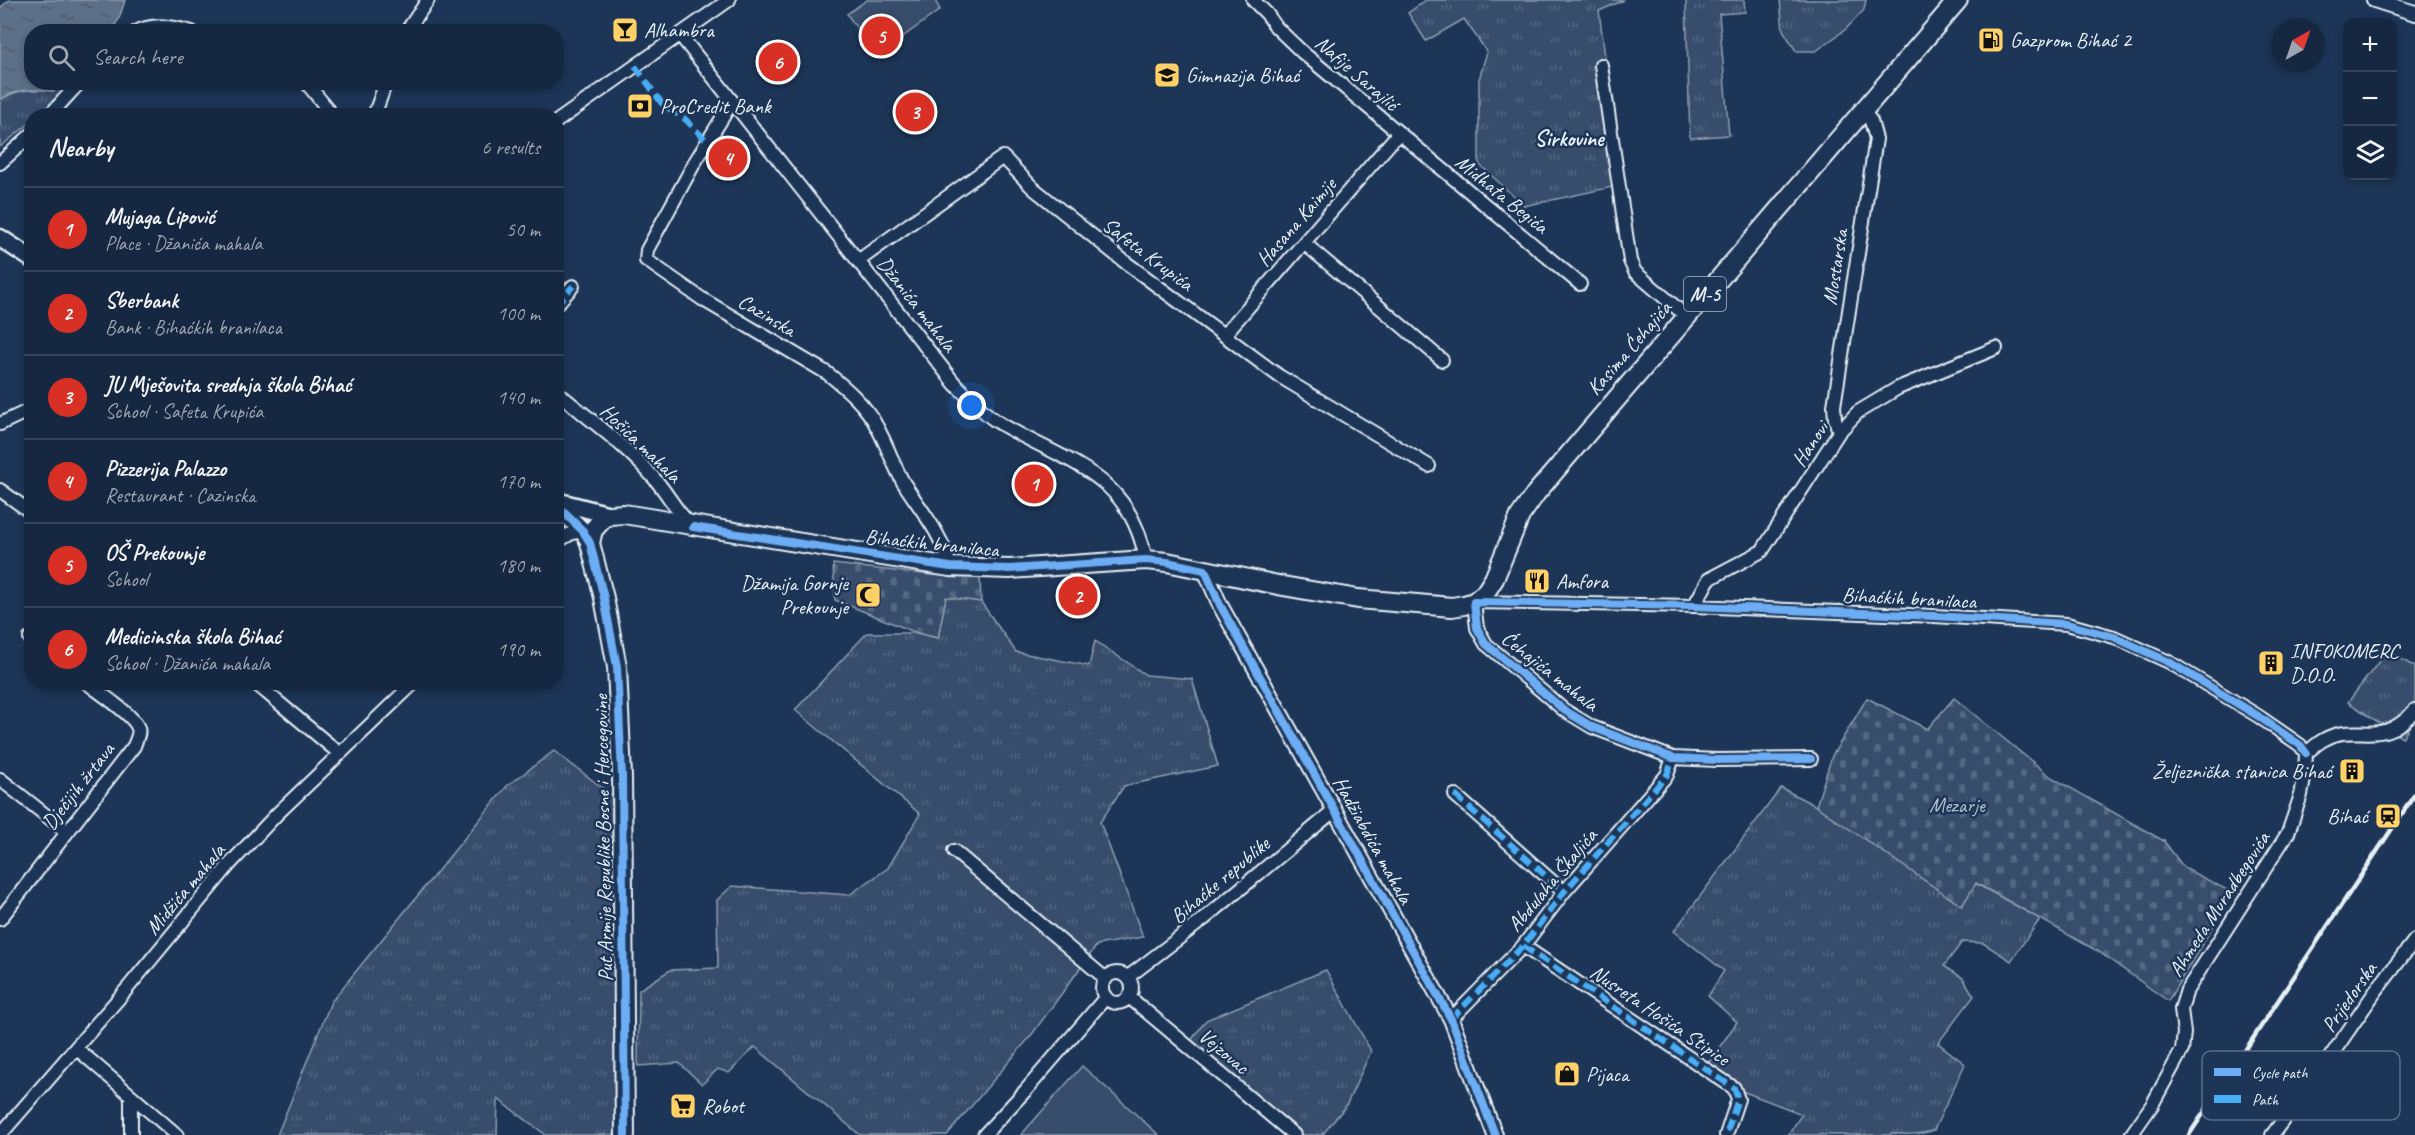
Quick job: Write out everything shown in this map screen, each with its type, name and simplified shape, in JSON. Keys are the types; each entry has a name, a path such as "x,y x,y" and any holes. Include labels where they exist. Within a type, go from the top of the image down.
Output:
{"main road":[{"name":"Kasima Ćehajića","path":"1474,602 1485,593 1494,579 1520,516 1536,493 1958,0"},
{"path":"0,238 24,254"},
{"name":"Bihaćkih branilaca","path":"564,505 610,515 624,514 950,567 1009,569 1146,561 1167,562 1358,598 1452,607 1474,602"},
{"name":"Bihaćkih branilaca","path":"564,511 589,534"},
{"path":"589,534 610,515"},
{"name":"Put Armije Republike Bosne i Hercegovine","path":"589,534 617,667 622,776 625,1135"}],"street":[{"path":"412,24 428,0"},
{"path":"564,116 729,0"},
{"name":"Nafije Sarajlić","path":"1253,0 1302,52 1398,134"},
{"path":"1268,14 1268,6 1272,0"},
{"path":"2374,0 2415,13"},
{"name":"Džanića mahala","path":"680,35 955,384 995,420 1098,477 1117,495 1133,517 1143,541 1146,561"},
{"path":"1601,64 1630,261 1635,272 1686,316"},
{"path":"56,108 73,90"},
{"path":"312,90 327,108"},
{"path":"377,108 383,90"},
{"name":"Cazinska","path":"732,102 695,162 647,250 646,260 702,298 827,373 845,387 877,426 894,467 940,538 947,552 950,567"},
{"name":"Mostarska","path":"1839,432 1834,406 1876,139 1871,121 1863,111"},
{"name":"Hasana Kaimije","path":"1224,335 1398,134"},
{"name":"Midhata Begića","path":"1398,134 1580,284"},
{"path":"0,163 24,141"},
{"name":"Safeta Krupića","path":"858,261 1003,157 1033,188 1125,262 1279,376 1429,466"},
{"path":"1304,243 1442,360"},
{"path":"564,296 573,286"},
{"name":"Hanovi","path":"1694,606 1709,579 1762,551 1839,432 1858,412 1898,388 1996,348"},
{"name":"Hošića mahala","path":"564,398 652,475 681,515 693,527"},
{"path":"0,424 24,413"},
{"path":"0,490 24,507"},
{"path":"564,538 572,533 589,534"},
{"name":"Hadžiabdića mahala","path":"1205,570 1221,605 1451,1019 1495,1135"},
{"name":"Bihaćkih branilaca","path":"1474,602 1694,606 2067,624 2114,637 2169,662 2258,716 2300,745 2306,753"},
{"name":"Ćehajića mahala","path":"1474,602 1477,628 1486,644 1556,703 1592,726 1672,758 1811,759"},
{"name":"Dječijih žrtava","path":"0,919 134,746 138,736 136,724 96,690"},
{"path":"264,690 339,753"},
{"name":"Midžića mahala","path":"0,1135 230,864 277,814 406,690"},
{"path":"2306,753 2325,738 2340,734 2381,733 2389,730 2406,720 2415,710"},
{"name":"Ahmeda Muradbegovića","path":"2131,1135 2152,1105 2182,1050 2184,1033 2181,1009 2187,990 2288,833 2301,795 2306,753"},
{"name":"Abdulaha Škaljića","path":"1451,1019 1523,946 1564,892 1667,775 1672,758"},
{"path":"0,779 67,832"},
{"path":"1455,795 1564,892"},
{"name":"Bihaćke republike","path":"1128,977 1204,919 1335,810"},
{"path":"954,851 1106,979"},
{"name":"Prijedorska","path":"2334,1051 2415,940"},
{"name":"Nusreta Hošića Stipice","path":"1523,946 1734,1088 1738,1099 1726,1135"},
{"path":"1114,973 1128,977 1132,989 1129,996 1118,1002 1106,997 1103,988 1106,979 1114,973"},
{"name":"Vejzovac","path":"1129,996 1294,1135"},
{"path":"984,1135 1106,997"},
{"path":"76,1048 177,1135"},
{"path":"131,1096 131,1135"},
{"name":"Prijedorska","path":"2272,1135 2283,1120"}],"green space":[{"path":"867,0 935,0 940,10 876,56 847,14"},
{"path":"1426,0 1624,0 1599,11 1622,185 1524,206 1479,164 1479,79 1487,52 1464,19 1426,41 1408,13"},
{"path":"1686,0 1744,0 1745,12 1719,14 1729,135 1690,138"},
{"path":"1780,0 1866,0 1864,10 1846,29 1816,51 1796,51 1783,30"},
{"path":"26,90 69,90 48,108 24,108 24,128 0,147 0,100 13,93"},
{"path":"833,564 980,578 981,602 946,597 938,638 917,633 835,600"},
{"path":"946,597 981,602 1016,652 1089,666 1095,641 1146,675 1192,679 1218,766 1124,786 1100,822 1143,937 1097,945 1030,1037 947,1135 860,1135 755,1047 729,1073 718,1069 702,1084 679,1063 638,1066 639,990 670,970 718,968 717,900 732,886 849,895 888,868 920,814 795,710 867,633 917,633 938,638"},
{"path":"2390,653 2415,667 2415,718 2402,738 2348,702 2384,655"},
{"name":"Mezarje","path":"1867,698 1927,729 1954,698 2051,777 2164,841 2184,868 2233,893 2168,1001 2099,952 1976,883 1962,906 1816,806 1832,756"},
{"path":"554,751 612,795 615,1135 546,1135 498,1099 497,1135 277,1135 331,1002 507,786"},
{"path":"1781,788 1816,806 1962,906 1975,883 2040,919 2011,961 1983,943 1962,942 1944,966 1963,978 1974,996 1938,1043 1965,1064 1934,1130 1919,1134 1891,1133 1890,1135 1788,1135 1802,1114 1734,1088 1705,1068 1737,1022 1708,996 1724,971 1674,931"},
{"path":"1326,970 1371,1051 1346,1106 1322,1135 1289,1135 1188,1045 1206,1020"},
{"path":"1082,1066 1159,1135 1021,1135"}],"water":[{"path":"9,0 125,0 116,24 24,24 24,90 26,90 13,93 0,100 0,8"}],"railway":[{"path":"2245,1051 2415,794"},
{"path":"2189,1135 2202,1115"}],"marked path":[{"path":"635,66 663,105 685,119 707,141"},
{"path":"564,296 573,286"},
{"path":"1451,1019 1523,946 1564,892 1667,775 1673,758"},
{"path":"1455,795 1564,892"},
{"path":"1523,946 1734,1088 1738,1099 1726,1135"}],"cycle path":[{"path":"564,513 583,531 590,543 604,598 617,667 622,776 625,1135"},
{"path":"693,527 950,567 1009,569 1146,560 1205,570 1220,605 1451,1019 1495,1135"},
{"path":"1811,759 1673,758 1592,727 1564,710 1486,644 1477,628 1474,602 1694,606 2067,624 2114,637 2169,662 2258,716 2300,745 2306,753"}],"place":[{"name":"Alhambra","path":"625,30"},
{"name":"OŠ Prekounje","path":"881,36"},
{"name":"Gazprom Bihać 2","path":"1991,40"},
{"name":"Medicinska škola Bihać","path":"778,62"},
{"name":"Gimnazija Bihać","path":"1167,75"},
{"name":"ProCredit Bank","path":"640,106"},
{"name":"JU Mješovita srednja škola Bihać","path":"915,112"},
{"name":"Pizzerija Palazzo","path":"728,158"},
{"name":"Mujaga Lipović","path":"1034,484"},
{"name":"Amfora","path":"1537,581"},
{"name":"Džamija Gornje Prekounje","path":"868,595"},
{"name":"Sberbank","path":"1078,596"},
{"name":"INFOKOMERC D.O.O.","path":"2271,663"},
{"name":"Željeznička stanica Bihać","path":"2352,771"},
{"name":"Bihać","path":"2388,816"},
{"name":"Pijaca","path":"1567,1074"},
{"name":"Robot","path":"683,1106"}],"district":[{"name":"Sirkovine","path":"1569,139"}]}
